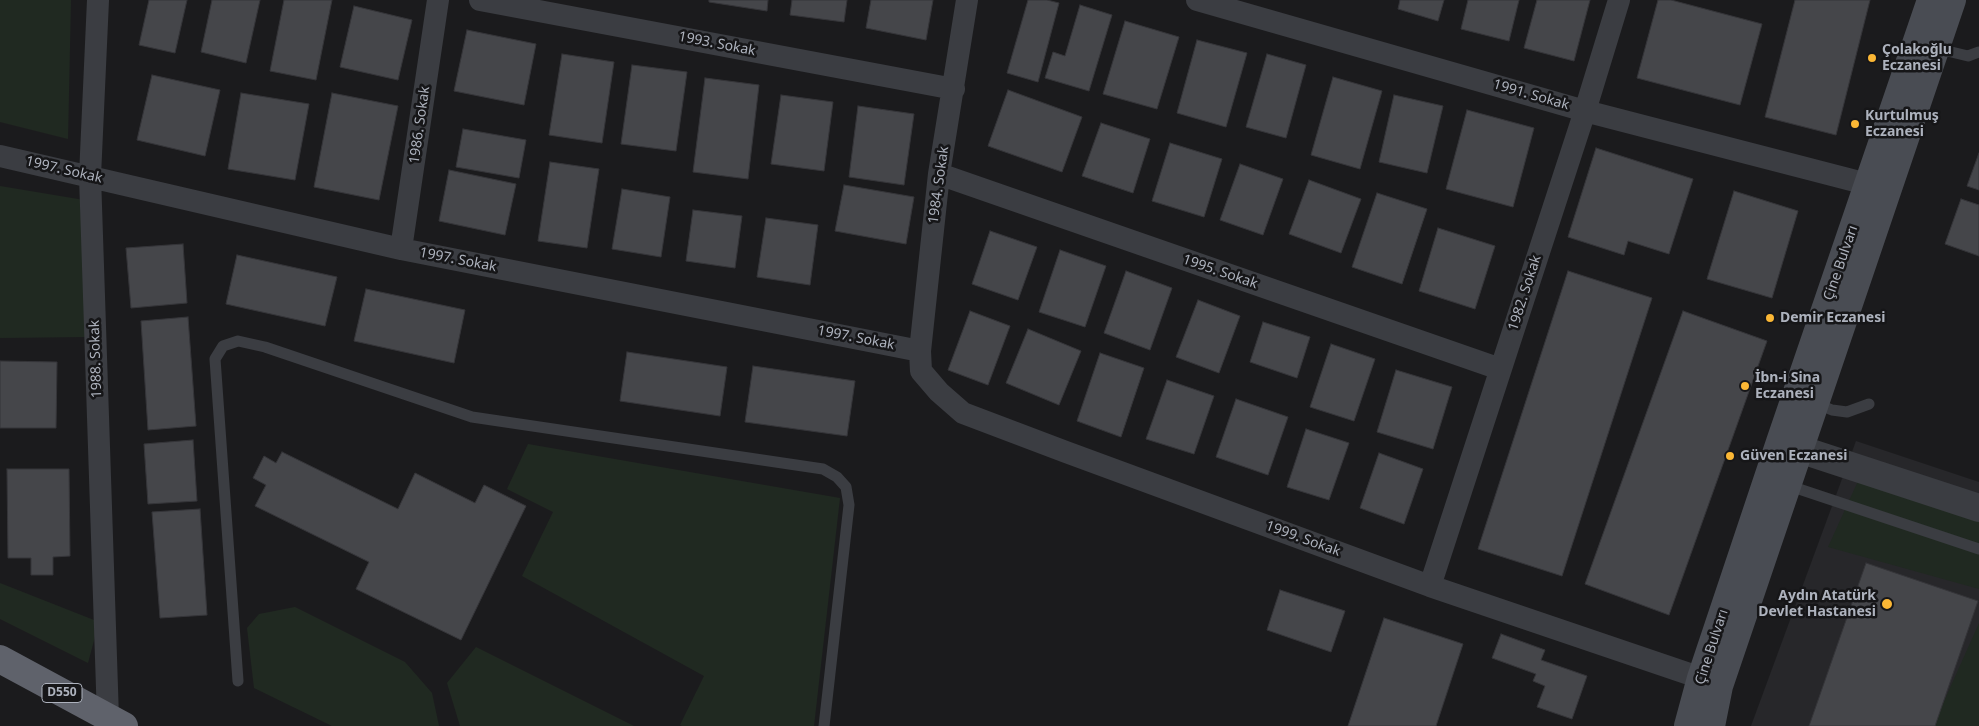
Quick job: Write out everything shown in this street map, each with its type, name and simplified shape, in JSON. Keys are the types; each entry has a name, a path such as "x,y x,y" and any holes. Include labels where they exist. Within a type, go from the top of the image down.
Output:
{"highway":[{"name":"D550","path":"0,659 116,722"}],"main road":[{"name":"Çine Bulvarı","path":"1711,726 1710,682 1790,446 1867,184 1931,0"},
{"name":"Çine Bulvarı","path":"1688,726 1710,682 1787,486 1790,446 1815,402 1952,0"}],"street":[{"name":"1988. Sokak","path":"98,0 90,176 116,722"},
{"name":"1986. Sokak","path":"401,249 438,0"},
{"name":"1993. Sokak","path":"480,0 954,89"},
{"name":"1984. Sokak","path":"920,361 939,174 967,0"},
{"name":"1991. Sokak","path":"1197,0 1585,111 1867,184"},
{"name":"1982. Sokak","path":"1430,586 1585,111 1619,0"},
{"name":"1997. Sokak","path":"0,156 401,249 920,361"},
{"name":"1995. Sokak","path":"939,174 1500,369"},
{"name":"1999. Sokak","path":"920,361 939,392 963,412 1066,452 1430,586 1710,682"},
{"path":"1790,446 1979,508"}],"lane":[{"path":"1935,48 1968,56 1979,52"},
{"path":"238,681 215,359 223,346 238,341 265,347 472,416 823,470 837,477 846,488 849,506 824,726"},
{"path":"1815,402 1832,410 1847,412 1869,404"},
{"path":"1787,486 1979,549"}],"shaded area":[{"path":"0,0 71,0 68,139 0,122"},
{"path":"0,186 84,200 86,337 0,338"},
{"name":"Aydın Atatürk Devlet Hastanesi","path":"1856,441 1979,482 1979,726 1751,726"},
{"path":"528,444 840,498 814,726 680,725 704,676 522,576 553,512 507,489"},
{"path":"1863,470 1979,508 1979,589 1828,547"},
{"path":"0,583 99,622 88,663 0,619"},
{"path":"295,607 405,662 432,693 439,726 332,726 254,688 247,628 259,614"},
{"path":"1979,623 1979,726 1933,726"},
{"path":"476,647 634,726 460,726 447,683"}],"building":[{"path":"149,0 187,0 175,53 139,45"},
{"path":"212,0 260,0 246,63 201,52"},
{"path":"284,0 332,0 316,80 270,71"},
{"path":"709,0 768,0 767,11 709,2"},
{"path":"792,0 847,0 844,22 790,15"},
{"path":"871,0 933,0 926,40 866,28"},
{"path":"1028,0 1047,0 1059,3 1038,82 1007,73"},
{"path":"1400,0 1444,0 1438,21 1398,9"},
{"path":"1468,0 1519,0 1509,41 1461,29"},
{"path":"1537,0 1590,0 1574,61 1524,48"},
{"path":"1658,0 1671,0 1762,24 1740,105 1637,78"},
{"path":"1795,0 1870,0 1836,135 1765,117"},
{"path":"1080,5 1112,15 1089,91 1045,78 1053,52 1065,56"},
{"path":"354,6 412,20 398,80 340,67"},
{"path":"1125,21 1179,37 1157,109 1103,94"},
{"path":"467,30 536,44 524,105 454,91"},
{"path":"1197,40 1247,53 1226,127 1177,113"},
{"path":"562,54 614,62 602,143 549,135"},
{"path":"1267,54 1306,65 1286,138 1246,127"},
{"path":"632,65 687,72 676,151 621,144"},
{"path":"152,75 220,90 205,156 137,140"},
{"path":"1333,77 1382,91 1360,169 1311,155"},
{"path":"705,78 759,85 748,179 693,172"},
{"path":"1008,90 1082,117 1062,172 988,146"},
{"path":"241,93 309,104 295,180 228,169"},
{"path":"332,93 398,106 379,200 314,187"},
{"path":"781,95 833,102 824,171 771,164"},
{"path":"1394,95 1443,106 1427,173 1379,162"},
{"path":"858,106 914,114 904,185 849,177"},
{"path":"1467,110 1534,128 1513,207 1446,189"},
{"path":"1101,123 1150,139 1133,193 1082,176"},
{"path":"463,129 526,140 519,178 456,167"},
{"path":"1170,143 1222,159 1204,217 1152,201"},
{"path":"1596,148 1693,179 1669,254 1628,241 1624,255 1568,237"},
{"path":"1979,153 1979,190 1967,186"},
{"path":"550,162 599,169 587,248 538,241"},
{"path":"1240,164 1283,179 1263,235 1220,220"},
{"path":"449,170 516,184 505,235 439,221"},
{"path":"1309,180 1361,199 1341,253 1289,234"},
{"path":"844,185 914,197 906,244 835,231"},
{"path":"622,189 670,197 661,257 612,249"},
{"path":"1734,191 1798,211 1772,298 1707,279"},
{"path":"1377,193 1427,209 1402,284 1352,267"},
{"path":"1961,199 1979,205 1979,256 1945,244"},
{"path":"693,210 742,216 735,268 686,261"},
{"path":"766,218 818,225 810,285 757,277"},
{"path":"1438,228 1495,246 1475,309 1419,291"},
{"path":"990,231 1037,247 1018,300 972,284"},
{"path":"183,244 187,303 131,308 126,248"},
{"path":"1060,250 1106,266 1085,327 1039,312"},
{"path":"237,255 337,277 325,326 226,304"},
{"path":"1126,271 1172,288 1150,350 1104,333"},
{"path":"1568,271 1652,298 1562,576 1478,549"},
{"path":"366,289 465,310 454,363 354,341"},
{"path":"1198,300 1240,316 1219,373 1176,357"},
{"path":"970,311 1010,326 988,385 948,370"},
{"path":"1683,311 1767,341 1669,615 1585,584"},
{"path":"188,317 196,426 148,430 141,321"},
{"path":"1263,322 1310,337 1297,378 1250,362"},
{"path":"1028,329 1081,351 1059,405 1006,383"},
{"path":"1331,344 1375,359 1354,421 1310,407"},
{"path":"627,352 727,367 720,416 620,401"},
{"path":"1100,353 1144,368 1121,437 1077,421"},
{"path":"0,361 57,362 56,428 0,428"},
{"path":"753,366 855,381 847,436 745,422"},
{"path":"1396,370 1452,387 1433,449 1377,432"},
{"path":"1167,380 1214,396 1194,454 1146,439"},
{"path":"1236,399 1288,417 1268,475 1216,457"},
{"path":"1306,429 1349,443 1329,500 1287,487"},
{"path":"193,440 197,501 148,504 144,444"},
{"path":"282,452 398,509 415,473 475,503 484,485 526,506 461,640 356,589 369,562 255,506 266,485 253,478 264,456 276,463"},
{"path":"1379,453 1423,469 1404,524 1360,508"},
{"path":"7,469 69,469 70,556 53,557 53,575 31,575 31,558 8,558"},
{"path":"200,509 207,615 160,618 152,512"},
{"path":"1866,563 1978,601 1935,726 1809,726"},
{"path":"1280,590 1345,611 1331,652 1267,630"},
{"path":"1384,618 1463,644 1436,726 1348,726"},
{"path":"1501,634 1545,650 1541,660 1587,676 1572,719 1537,707 1545,686 1533,681 1536,674 1492,658"}],"place":[{"name":"Çolakoğlu Eczanesi","path":"1872,58"},
{"name":"Kurtulmuş Eczanesi","path":"1855,124"},
{"name":"Demir Eczanesi","path":"1770,318"},
{"name":"İbn-i Sina Eczanesi","path":"1745,386"},
{"name":"Güven Eczanesi","path":"1730,456"},
{"name":"Aydın Atatürk Devlet Hastanesi","path":"1887,604"}]}
